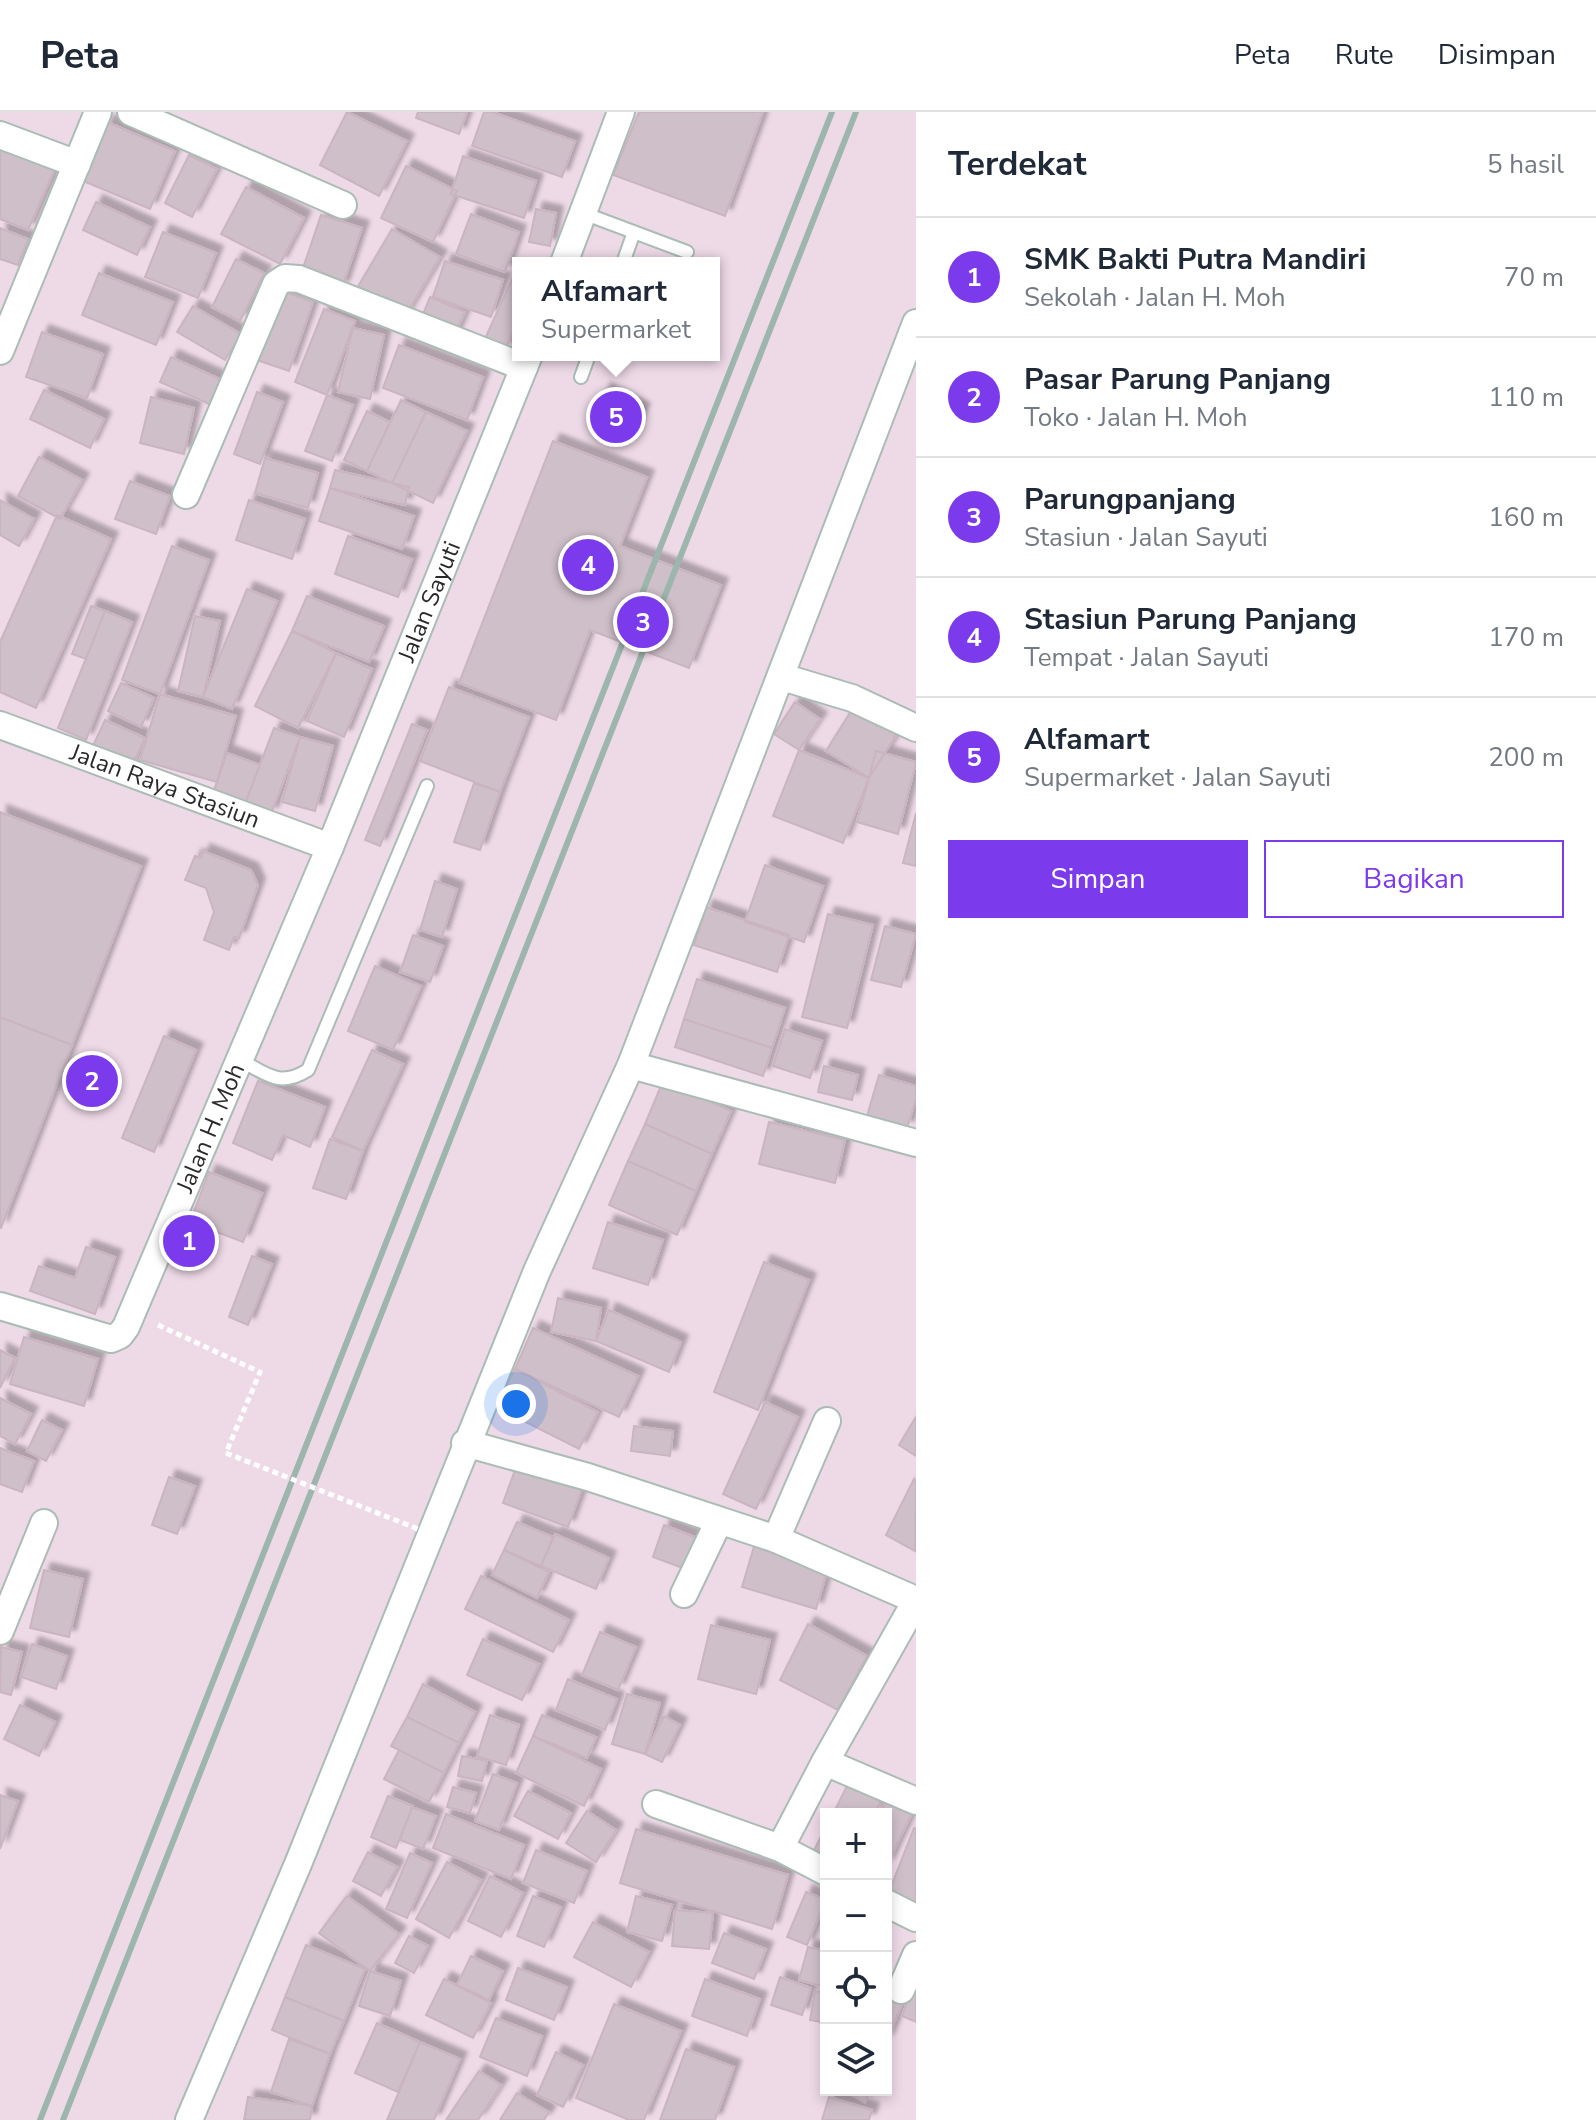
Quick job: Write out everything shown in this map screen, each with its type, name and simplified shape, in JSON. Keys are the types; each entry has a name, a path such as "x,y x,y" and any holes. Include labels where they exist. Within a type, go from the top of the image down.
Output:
{"street":[{"path":"0,351 98,112"},
{"path":"131,112 343,205"},
{"path":"566,257 621,112"},
{"path":"0,135 77,164"},
{"path":"186,495 276,284 285,278 299,279 512,356"},
{"path":"189,2120 298,1864 465,1443 537,1271 631,1065 916,323"},
{"name":"Jalan Sayuti","path":"330,847 526,361"},
{"path":"782,677 852,698 916,728"},
{"name":"Jalan Raya Stasiun","path":"0,725 330,847"},
{"name":"Jalan H. Moh","path":"0,1306 111,1339 120,1335 330,847"},
{"path":"631,1065 916,1143"},
{"path":"776,1539 827,1421"},
{"path":"465,1443 588,1477 776,1539 916,1600 780,1848"},
{"path":"684,1594 719,1521"},
{"path":"0,1631 44,1523"},
{"path":"825,1762 916,1801"},
{"path":"656,1804 780,1848 820,1869"},
{"path":"892,1906 916,1918"},
{"path":"901,1990 916,1955"}],"lane":[{"path":"583,213 687,252"},
{"path":"625,257 634,232"},
{"path":"581,377 587,361"},
{"path":"240,1060 281,1081 295,1078 308,1070 427,786"}],"path":[{"path":"131,1313 260,1372 226,1453 418,1529"}],"building":[{"path":"347,112 407,141 379,196 320,165"},
{"path":"418,112 467,112 459,134 416,118"},
{"path":"484,112 492,112 575,141 562,177 472,146"},
{"path":"639,112 763,112 725,216 613,175"},
{"path":"107,122 175,151 150,209 83,181"},
{"path":"0,142 56,166 28,230 0,219"},
{"path":"189,155 217,169 192,217 165,203"},
{"path":"463,156 536,181 524,218 451,194"},
{"path":"406,166 457,191 433,242 381,218"},
{"path":"246,187 304,218 280,264 221,234"},
{"path":"96,202 150,227 137,255 83,230"},
{"path":"536,209 556,213 550,246 529,242"},
{"path":"471,214 519,232 505,272 456,254"},
{"path":"321,215 362,228 342,288 301,274"},
{"path":"0,228 28,239 18,265 0,259"},
{"path":"392,229 440,257 404,318 356,290"},
{"path":"163,232 216,253 198,298 145,277"},
{"path":"236,259 264,273 240,321 212,307"},
{"path":"445,261 503,280 491,317 433,297"},
{"path":"99,273 173,302 156,345 82,315"},
{"path":"512,279 512,334 505,350 484,341"},
{"path":"280,290 313,302 289,371 257,360"},
{"path":"430,297 465,312 454,336 420,322"},
{"path":"193,306 241,334 225,360 177,332"},
{"path":"324,309 355,321 327,395 295,382"},
{"path":"353,328 384,335 370,399 338,392"},
{"path":"42,332 103,354 87,398 26,377"},
{"path":"399,345 483,377 467,420 383,388"},
{"path":"171,357 222,380 211,405 160,382"},
{"path":"44,390 104,419 90,448 30,419"},
{"path":"604,390 643,410 630,440 588,423"},
{"path":"257,392 283,402 260,464 234,454"},
{"path":"327,395 353,405 332,461 305,451"},
{"path":"151,397 194,408 184,454 140,443"},
{"path":"401,400 426,412 392,483 367,471"},
{"path":"367,411 390,422 367,471 344,460"},
{"path":"426,412 467,431 433,503 392,483"},
{"path":"553,441 647,477 620,546 721,585 689,668 590,630 556,720 459,683"},
{"path":"39,457 82,480 60,519 18,496"},
{"path":"265,458 318,473 308,508 255,493"},
{"path":"335,470 409,487 405,505 330,488"},
{"path":"130,481 170,496 156,534 115,519"},
{"path":"330,488 414,516 402,549 319,521"},
{"path":"0,500 34,519 19,546 0,535"},
{"path":"249,500 305,519 292,559 236,540"},
{"path":"57,515 111,539 36,708 0,692 0,642"},
{"path":"348,536 412,559 398,597 335,574"},
{"path":"172,546 209,560 160,694 122,680"},
{"path":"247,589 277,601 232,709 203,697"},
{"path":"307,596 384,626 369,662 292,631"},
{"path":"91,606 105,611 86,659 72,654"},
{"path":"105,611 132,622 86,740 58,728"},
{"path":"195,616 220,621 203,697 178,691"},
{"path":"292,631 336,653 298,728 255,706"},
{"path":"336,653 372,669 344,737 307,721"},
{"path":"121,683 154,698 141,727 108,711"},
{"path":"449,687 529,717 500,792 420,761"},
{"path":"160,694 236,716 217,782 140,760"},
{"path":"795,702 820,719 799,750 774,734"},
{"path":"853,708 896,735 869,778 826,751"},
{"path":"105,720 145,738 131,768 91,750"},
{"path":"412,724 427,730 380,846 365,840"},
{"path":"274,728 300,737 271,814 245,804"},
{"path":"300,737 333,746 315,811 282,802"},
{"path":"799,750 869,778 843,843 773,816"},
{"path":"876,751 916,762 898,834 857,822"},
{"path":"227,753 260,765 245,804 213,793"},
{"path":"474,783 500,792 480,850 454,842"},
{"path":"0,812 141,866 72,1045 0,1017"},
{"path":"916,813 916,866 903,863"},
{"path":"203,851 251,870 258,885 239,938 234,937 229,950 204,940 214,912 206,888 185,880 195,856 201,858"},
{"path":"765,865 823,886 804,942 745,922"},
{"path":"435,881 457,889 442,937 420,930"},
{"path":"706,907 789,935 777,972 694,945"},
{"path":"828,914 873,925 847,1028 802,1017"},
{"path":"885,926 916,934 901,987 871,980"},
{"path":"413,935 443,946 430,982 400,972"},
{"path":"375,966 421,986 393,1050 348,1031"},
{"path":"697,979 785,1008 772,1048 684,1019"},
{"path":"0,1017 72,1045 1,1228 0,1227"},
{"path":"684,1019 772,1048 763,1076 675,1047"},
{"path":"785,1029 822,1041 810,1078 773,1066"},
{"path":"164,1036 196,1050 154,1152 122,1138"},
{"path":"372,1050 403,1064 363,1151 332,1137"},
{"path":"824,1066 858,1075 852,1100 818,1092"},
{"path":"879,1075 916,1086 916,1099 907,1128 867,1116"},
{"path":"258,1081 325,1107 310,1147 283,1135 272,1160 233,1143"},
{"path":"663,1081 731,1111 712,1154 645,1124"},
{"path":"769,1122 845,1140 835,1183 759,1164"},
{"path":"645,1124 712,1154 696,1191 628,1161"},
{"path":"330,1139 363,1151 346,1199 313,1188"},
{"path":"628,1161 696,1191 677,1235 609,1205"},
{"path":"209,1172 262,1193 243,1242 190,1222"},
{"path":"608,1222 663,1240 648,1285 593,1268"},
{"path":"86,1247 115,1257 95,1314 30,1291 39,1266 75,1278"},
{"path":"252,1256 272,1264 248,1325 229,1317"},
{"path":"764,1262 809,1280 758,1410 714,1392"},
{"path":"558,1298 601,1308 596,1341 551,1332"},
{"path":"609,1310 681,1342 669,1372 596,1341"},
{"path":"533,1328 638,1376 619,1417 515,1369"},
{"path":"24,1337 98,1359 84,1406 10,1384"},
{"path":"0,1350 15,1358 0,1388"},
{"path":"515,1369 598,1412 579,1449 496,1407"},
{"path":"0,1398 31,1414 15,1444 0,1436"},
{"path":"765,1402 798,1417 756,1509 723,1494"},
{"path":"916,1417 916,1456 899,1445"},
{"path":"42,1420 62,1430 46,1461 27,1451"},
{"path":"634,1426 673,1431 670,1456 631,1451"},
{"path":"0,1448 34,1461 22,1492 0,1484"},
{"path":"519,1459 584,1483 568,1527 503,1503"},
{"path":"169,1477 195,1486 177,1534 152,1525"},
{"path":"914,1479 916,1481 915,1551 886,1535"},
{"path":"517,1522 553,1537 541,1566 504,1550"},
{"path":"664,1525 697,1538 685,1569 653,1557"},
{"path":"555,1534 609,1558 596,1589 541,1566"},
{"path":"755,1543 829,1565 816,1609 742,1587"},
{"path":"504,1550 549,1572 537,1598 492,1575"},
{"path":"44,1570 83,1579 69,1637 30,1628"},
{"path":"481,1576 569,1620 553,1652 465,1609"},
{"path":"808,1624 867,1656 838,1710 780,1680"},
{"path":"711,1625 770,1640 756,1694 698,1679"},
{"path":"600,1632 636,1647 618,1690 582,1675"},
{"path":"483,1639 539,1664 522,1700 467,1675"},
{"path":"32,1644 67,1656 56,1689 21,1677"},
{"path":"1,1647 22,1652 11,1695 0,1692"},
{"path":"568,1679 617,1699 605,1730 556,1710"},
{"path":"423,1684 475,1712 459,1743 407,1717"},
{"path":"627,1694 660,1703 645,1754 612,1744"},
{"path":"20,1705 55,1722 39,1756 4,1739"},
{"path":"490,1715 519,1725 506,1765 477,1756"},
{"path":"542,1715 596,1737 587,1758 533,1736"},
{"path":"664,1716 680,1725 662,1762 645,1754"},
{"path":"407,1717 459,1743 444,1773 391,1746"},
{"path":"533,1736 601,1769 584,1806 516,1773"},
{"path":"399,1750 444,1773 429,1802 384,1779"},
{"path":"462,1756 487,1761 482,1781 458,1776"},
{"path":"493,1774 517,1783 499,1830 475,1821"},
{"path":"849,1782 882,1799 878,1808 836,1808"},
{"path":"453,1787 476,1793 470,1813 447,1807"},
{"path":"528,1791 571,1813 558,1839 514,1816"},
{"path":"0,1795 18,1801 0,1849"},
{"path":"388,1796 413,1806 396,1848 371,1837"},
{"path":"887,1798 913,1811 892,1855 892,1808 883,1808"},
{"path":"412,1807 436,1816 423,1849 400,1840"},
{"path":"587,1811 616,1830 596,1862 566,1843"},
{"path":"446,1814 524,1845 511,1879 433,1848"},
{"path":"914,1828 916,1902 892,1893 892,1884"},
{"path":"636,1829 788,1875 772,1929 620,1883"},
{"path":"820,1838 820,1853 814,1850"},
{"path":"536,1850 587,1871 574,1903 523,1883"},
{"path":"368,1852 397,1867 381,1896 353,1881"},
{"path":"410,1853 432,1863 407,1918 386,1909"},
{"path":"447,1862 481,1880 449,1938 416,1919"},
{"path":"490,1876 523,1893 501,1937 468,1921"},
{"path":"806,1892 820,1898 820,1914 807,1945 787,1937"},
{"path":"347,1896 399,1934 370,1971 319,1933"},
{"path":"533,1896 561,1907 544,1947 517,1936"},
{"path":"636,1896 672,1905 662,1941 627,1932"},
{"path":"675,1910 713,1913 709,1949 672,1946"},
{"path":"593,1922 649,1952 631,1987 574,1957"},
{"path":"724,1933 766,1949 754,1979 712,1963"},
{"path":"409,1936 428,1946 414,1973 395,1963"},
{"path":"306,1945 365,1969 344,2021 285,1997"},
{"path":"808,1947 820,1950 820,1985 799,1980"},
{"path":"471,1956 503,1971 489,2000 457,1985"},
{"path":"518,1968 567,1987 554,2020 506,2000"},
{"path":"370,1971 401,1981 390,2016 359,2006"},
{"path":"780,1977 811,1988 802,2015 771,2005"},
{"path":"444,1979 491,2003 473,2038 426,2015"},
{"path":"705,1979 760,1999 747,2036 692,2016"},
{"path":"916,1979 916,2022 902,2016"},
{"path":"815,1991 820,1992 820,2022 810,2020"},
{"path":"285,1997 344,2021 330,2054 272,2030"},
{"path":"892,2000 902,2004 892,2028"},
{"path":"614,2004 681,2031 644,2120 629,2120 576,2098"},
{"path":"496,2018 542,2036 527,2076 480,2057"},
{"path":"377,2023 420,2042 398,2092 355,2073"},
{"path":"289,2039 330,2054 312,2106 271,2092"},
{"path":"420,2042 460,2059 434,2120 387,2120"},
{"path":"686,2049 734,2067 715,2120 660,2120"},
{"path":"556,2052 583,2065 563,2107 537,2095"},
{"path":"479,2071 501,2085 478,2120 446,2120"},
{"path":"517,2093 549,2112 544,2120 500,2120"},
{"path":"854,2096 868,2096 865,2102"},
{"path":"248,2097 312,2106 310,2120 244,2120"},
{"path":"829,2097 872,2110 869,2120 822,2120"}],"railway":[{"path":"40,2120 832,112"},
{"path":"63,2120 856,112"}],"place":[{"name":"Alfamart","path":"616,417"},
{"name":"Stasiun Parung Panjang","path":"588,565"},
{"name":"Parungpanjang","path":"643,622"},
{"name":"Pasar Parung Panjang","path":"92,1081"},
{"name":"SMK Bakti Putra Mandiri","path":"189,1241"}]}
